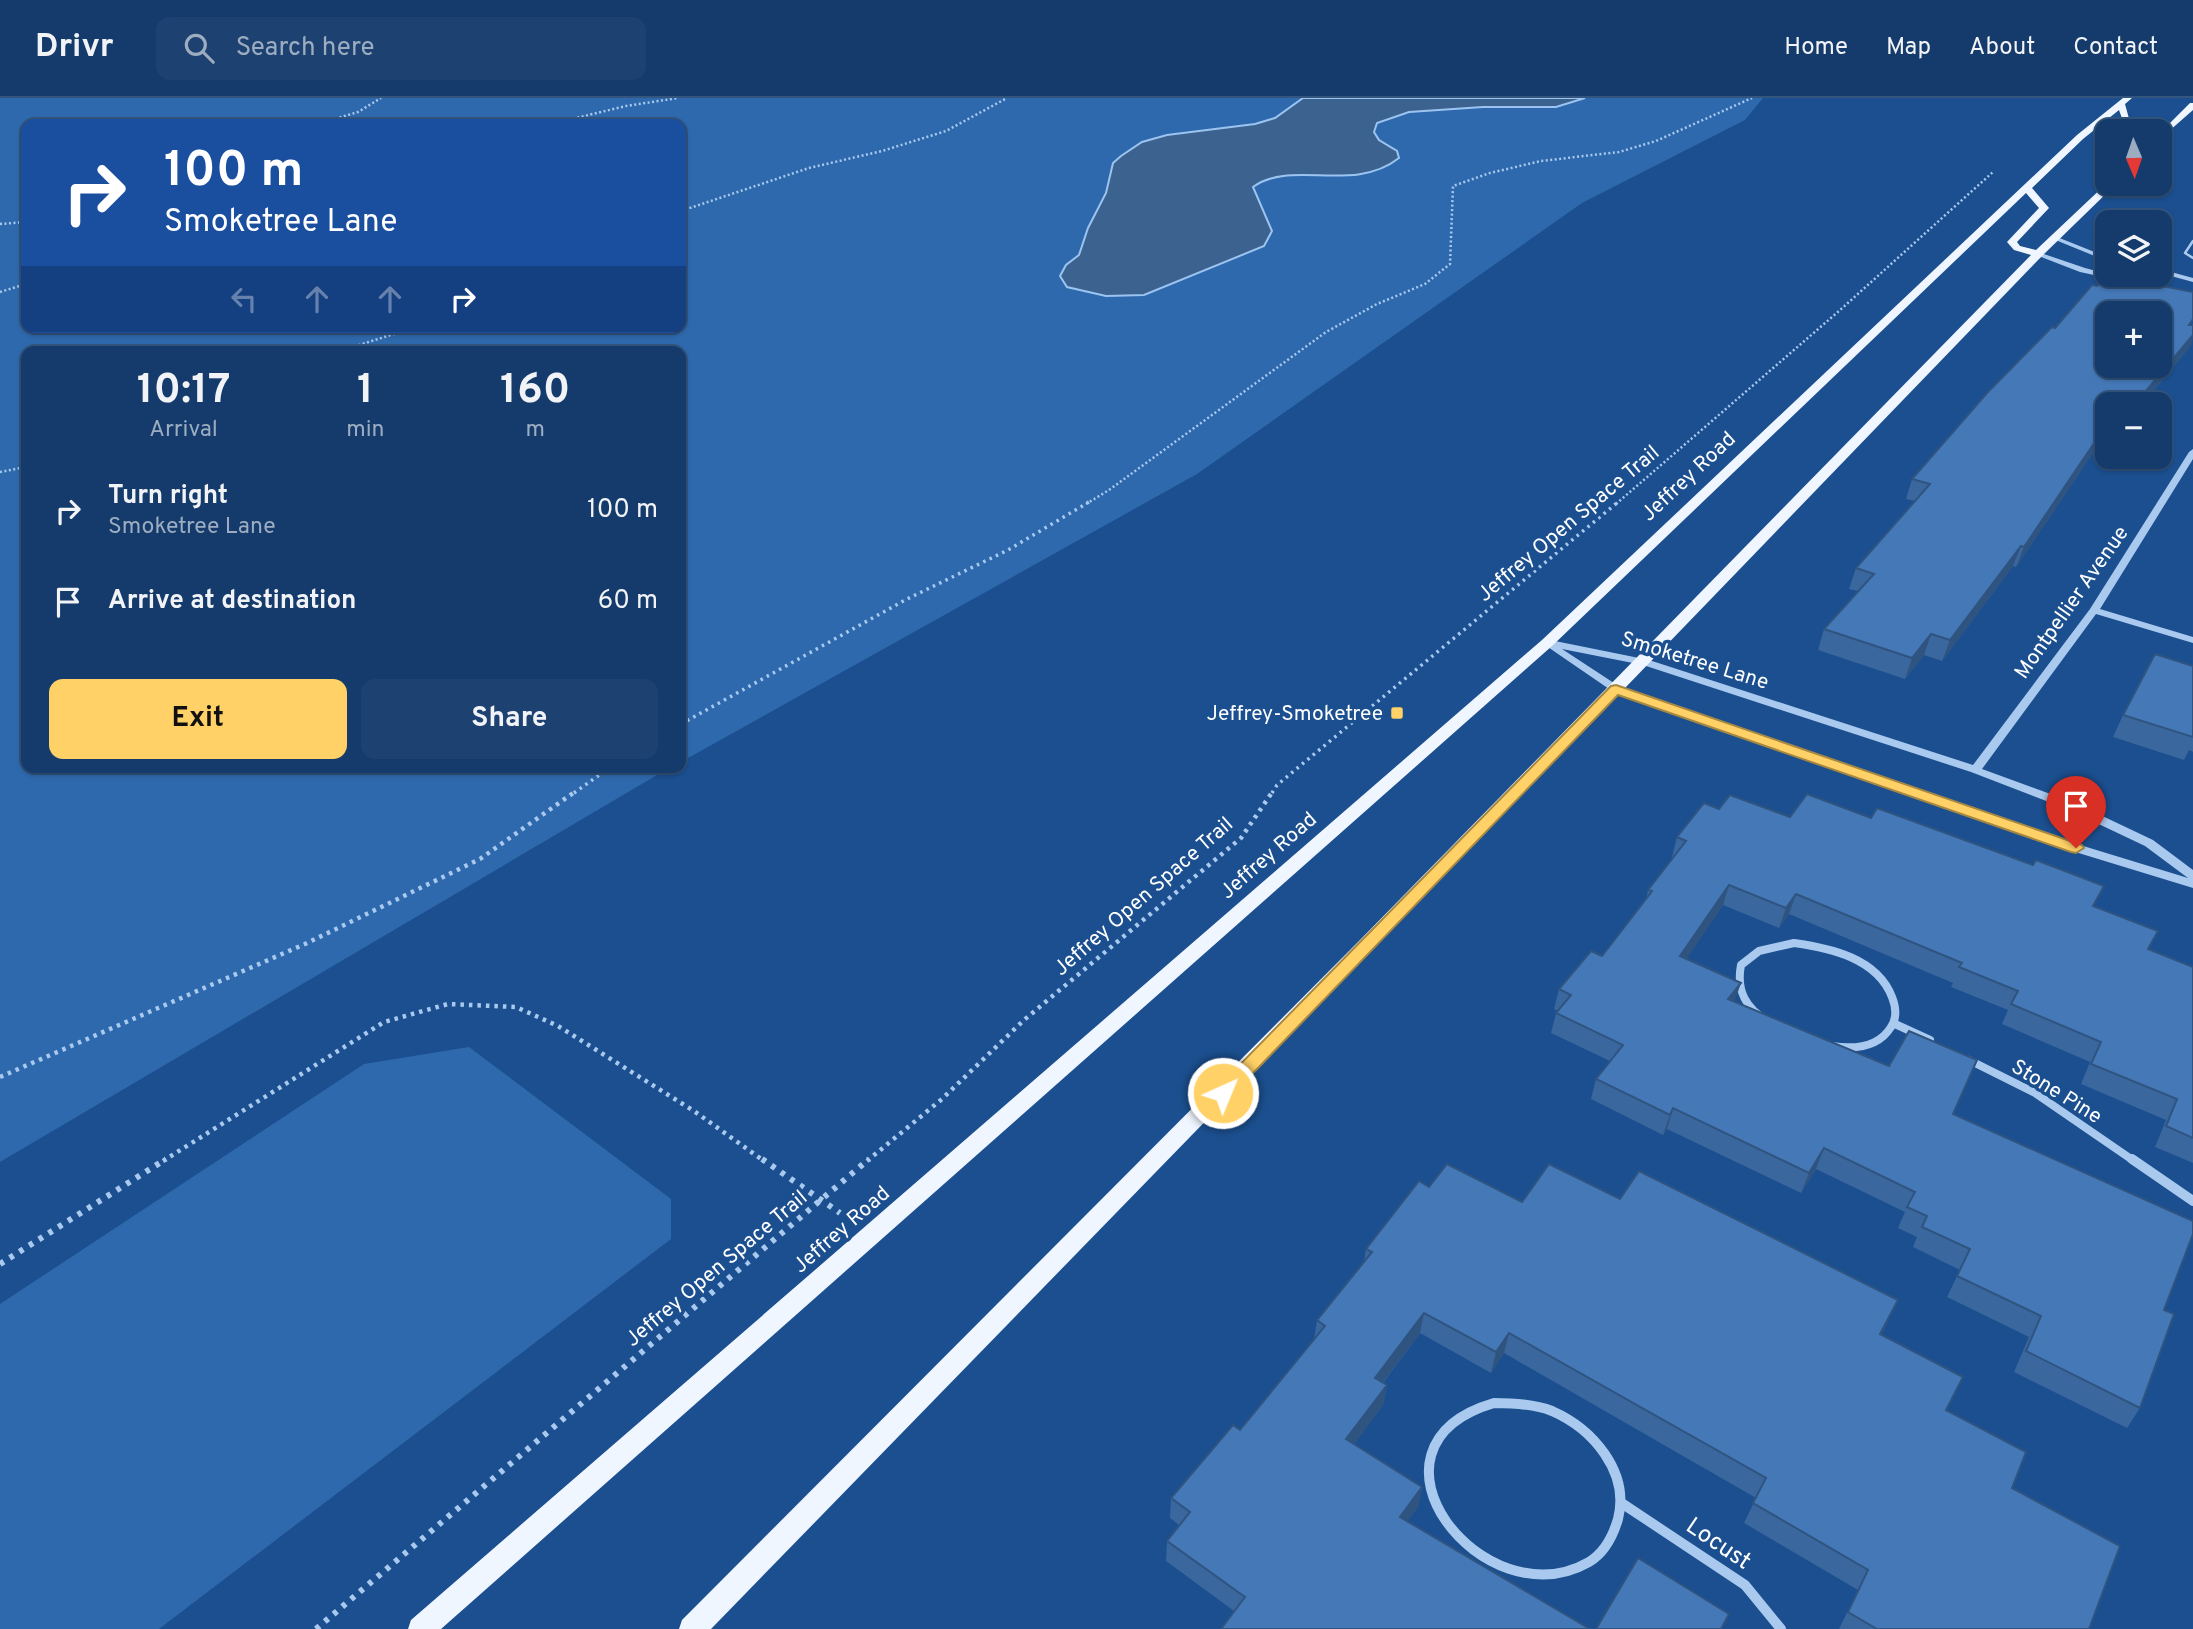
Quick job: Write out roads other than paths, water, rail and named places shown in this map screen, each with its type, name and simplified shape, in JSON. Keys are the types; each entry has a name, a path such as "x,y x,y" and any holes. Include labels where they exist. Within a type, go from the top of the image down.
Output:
{"main road":[{"path":"2125,101 2127,119"},
{"name":"Jeffrey Road","path":"421,1629 1548,643 2080,137 2125,101"},
{"path":"2172,125 2193,105"},
{"path":"2027,188 2044,208 2012,242 2017,248 2038,254"},
{"path":"692,1629 1072,1246 1645,662 2038,254 2099,196"}],"street":[{"path":"2055,238 2095,254"},
{"path":"2038,254 2095,274"},
{"path":"2172,274 2193,280"},
{"name":"Montpellier Avenue","path":"1975,770 2094,610 2193,453"},
{"path":"2094,610 2193,640"},
{"path":"1548,643 1616,689 2076,848 2193,884"},
{"name":"Smoketree Lane","path":"1548,643 1645,662 1975,770 2071,806 2149,843 2193,876"},
{"path":"1794,943 1841,952 1881,978 1893,993 1898,1009 1895,1024 1883,1037 1862,1046 1836,1047 1798,1039 1780,1032 1758,1017 1743,999 1737,982 1741,966 1753,953 1772,945 1794,943"},
{"path":"1895,1024 1940,1045"},
{"name":"Stone Pine","path":"1964,1057 2035,1093 2193,1201"},
{"path":"1494,1403 1523,1403 1553,1411 1580,1427 1603,1450 1618,1476 1623,1504 1617,1530 1601,1553 1576,1569 1544,1575 1510,1570 1478,1554 1452,1531 1435,1504 1428,1475 1432,1448 1446,1426 1467,1411 1494,1403"},
{"name":"Locust","path":"1623,1504 1745,1585 1780,1629"}],"lane":[{"path":"2193,241 2185,253 2193,258"}],"place":[{"name":"Jeffrey-Smoketree","path":"1397,713"}]}
